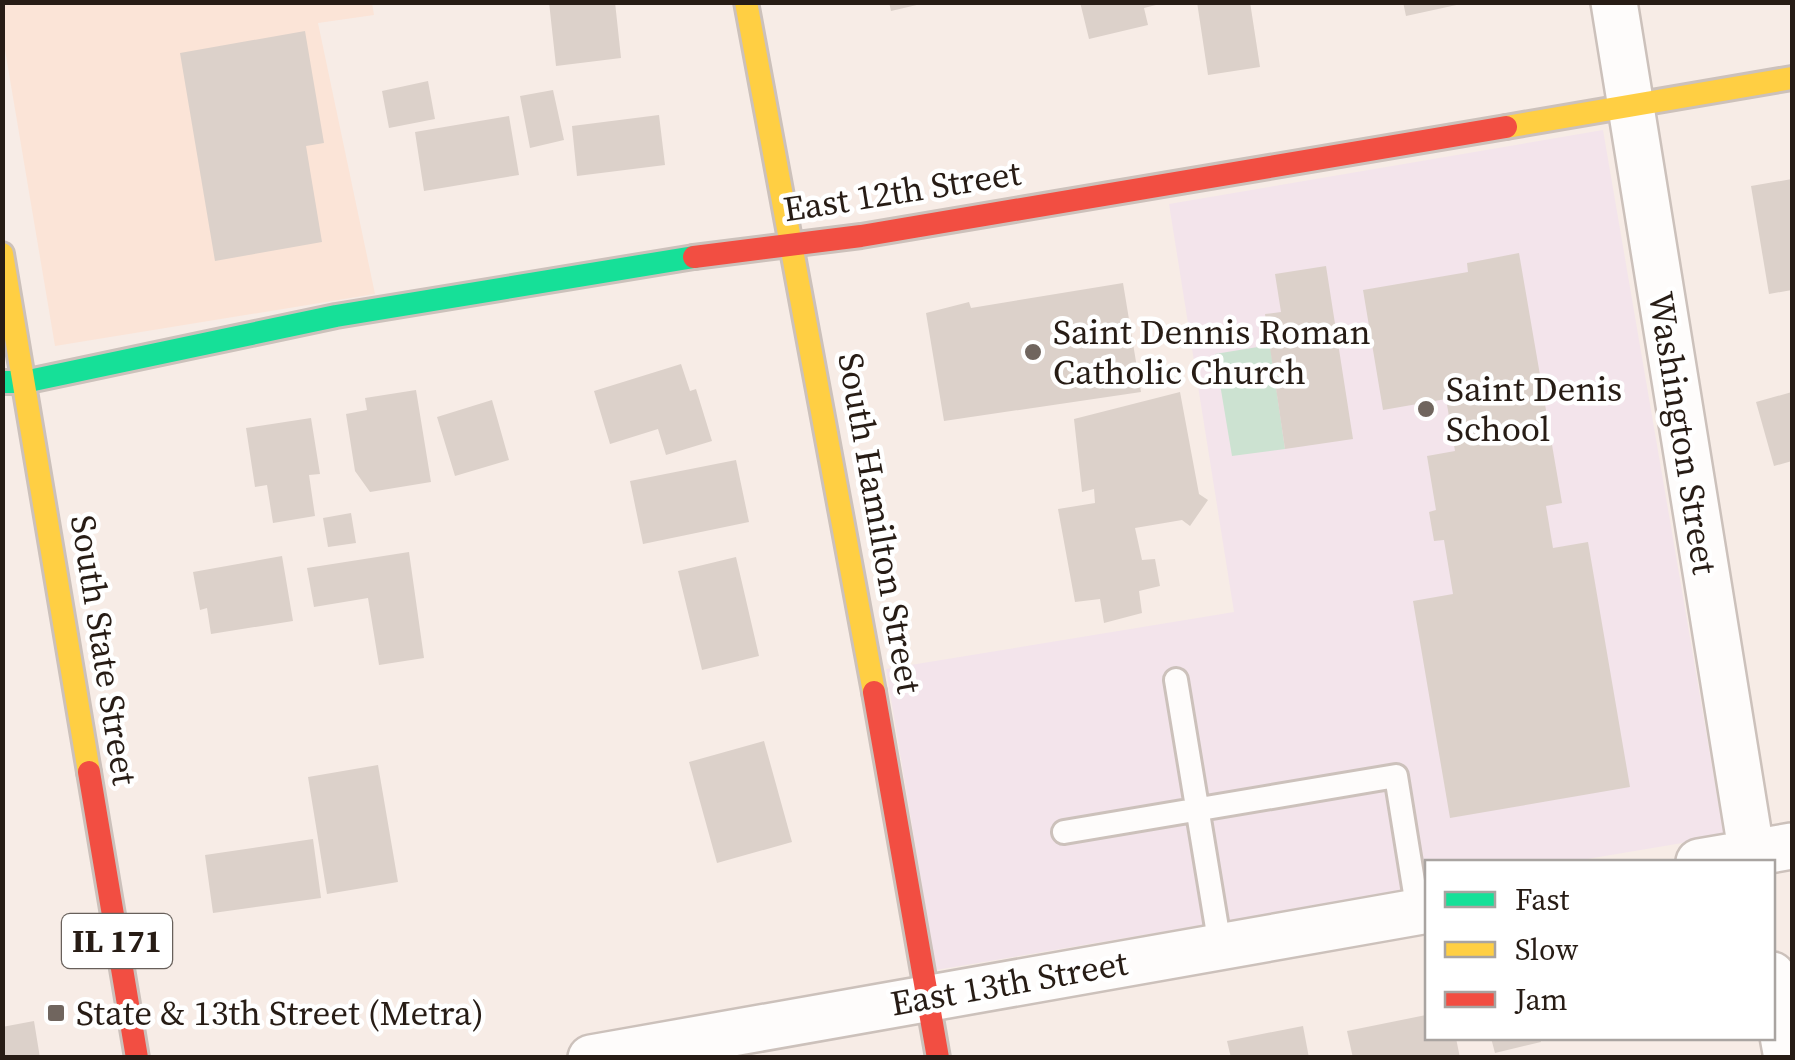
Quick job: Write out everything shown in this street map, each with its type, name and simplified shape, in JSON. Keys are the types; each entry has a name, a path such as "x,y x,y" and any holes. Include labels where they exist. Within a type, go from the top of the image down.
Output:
{"street":[{"name":"South Hamilton Street","path":"746,2 776,170 794,244 938,1058"},
{"name":"Washington Street","path":"1614,2 1765,854"},
{"name":"East 12th Street","path":"14,382 233,336 720,252 861,236 1792,78"},
{"name":"South State Street","path":"2,254 14,382 136,1058"},
{"path":"1716,860 1765,854"},
{"name":"East 13th Street","path":"591,1058 1423,911"},
{"path":"1775,992 1787,1058"}],"lane":[{"path":"1176,680 1220,946"},
{"path":"1064,832 1396,776 1423,911"}],"shaded area":[{"path":"2,3 372,3 374,15 318,23 375,294 55,346 3,38"},
{"name":"Saint Denis School","path":"1603,130 1724,836 1581,860 1425,860 1425,887 936,970 886,669 1234,612 1169,204"}],"green space":[{"path":"1270,345 1285,449 1232,456 1215,354"}],"building":[{"path":"549,2 615,2 621,58 556,66"},
{"path":"889,2 921,2 921,4 891,11"},
{"path":"1080,2 1160,4 1144,8 1148,25 1089,39"},
{"path":"1197,2 1250,2 1260,67 1208,75"},
{"path":"1403,2 1461,2 1461,4 1406,16"},
{"path":"305,31 324,143 306,146 322,242 215,261 180,53"},
{"path":"428,81 435,119 389,128 382,91"},
{"path":"553,90 564,140 530,148 520,96"},
{"path":"659,115 665,165 577,176 572,126"},
{"path":"509,116 519,175 424,191 415,132"},
{"path":"1792,179 1792,290 1769,294 1751,186"},
{"path":"1519,253 1562,503 1546,506 1553,548 1588,542 1630,787 1450,818 1413,601 1453,594 1444,540 1434,541 1429,512 1436,510 1427,456 1455,451 1446,399 1383,410 1363,290 1468,272 1467,263"},
{"path":"1326,266 1353,439 1285,449 1265,314 1281,312 1275,274"},
{"name":"Saint Dennis Roman Catholic Church","path":"1123,283 1141,392 944,421 926,313 969,302 971,308"},
{"path":"681,364 690,391 696,389 712,441 666,455 658,429 610,444 594,391"},
{"path":"416,390 431,482 370,492 355,471 346,414 367,410 365,398"},
{"path":"1180,392 1199,494 1208,500 1190,526 1182,520 1135,528 1142,560 1155,559 1160,586 1139,591 1142,613 1104,623 1100,599 1075,602 1058,509 1095,503 1094,489 1082,492 1074,419"},
{"path":"1792,392 1792,461 1774,466 1756,402"},
{"path":"492,400 509,460 455,476 437,417"},
{"path":"311,418 320,474 309,475 315,516 273,523 267,485 255,487 246,428"},
{"path":"736,460 749,522 643,544 630,481"},
{"path":"351,513 356,543 328,547 323,518"},
{"path":"409,552 424,658 379,665 368,598 314,607 307,568"},
{"path":"282,556 293,621 211,634 207,608 200,610 193,572"},
{"path":"736,557 759,656 702,670 678,571"},
{"path":"764,741 792,842 717,863 689,762"},
{"path":"378,765 398,882 327,894 308,777"},
{"path":"313,839 321,898 213,913 205,855"},
{"path":"1425,1015 1425,1040 1456,1040 1460,1058 1353,1058 1347,1031"},
{"path":"34,1021 40,1058 2,1058 2,1027"},
{"path":"1303,1026 1309,1058 1231,1058 1227,1041"},
{"path":"1492,1040 1540,1040 1541,1042 1495,1053"}],"traffic: fast":[{"path":"2,382 24,382 336,316 694,257"}],"traffic: slow":[{"path":"746,2 874,692"},
{"path":"1506,127 1792,78"},
{"path":"2,254 89,772"}],"traffic: jam":[{"path":"694,257 861,236 1506,127"},
{"path":"874,692 938,1058"},
{"path":"89,772 137,1058"}],"place":[{"name":"Saint Dennis Roman Catholic Church","path":"1033,352"},
{"name":"Saint Denis School","path":"1426,409"},
{"name":"State & 13th Street (Metra)","path":"56,1013"}]}
